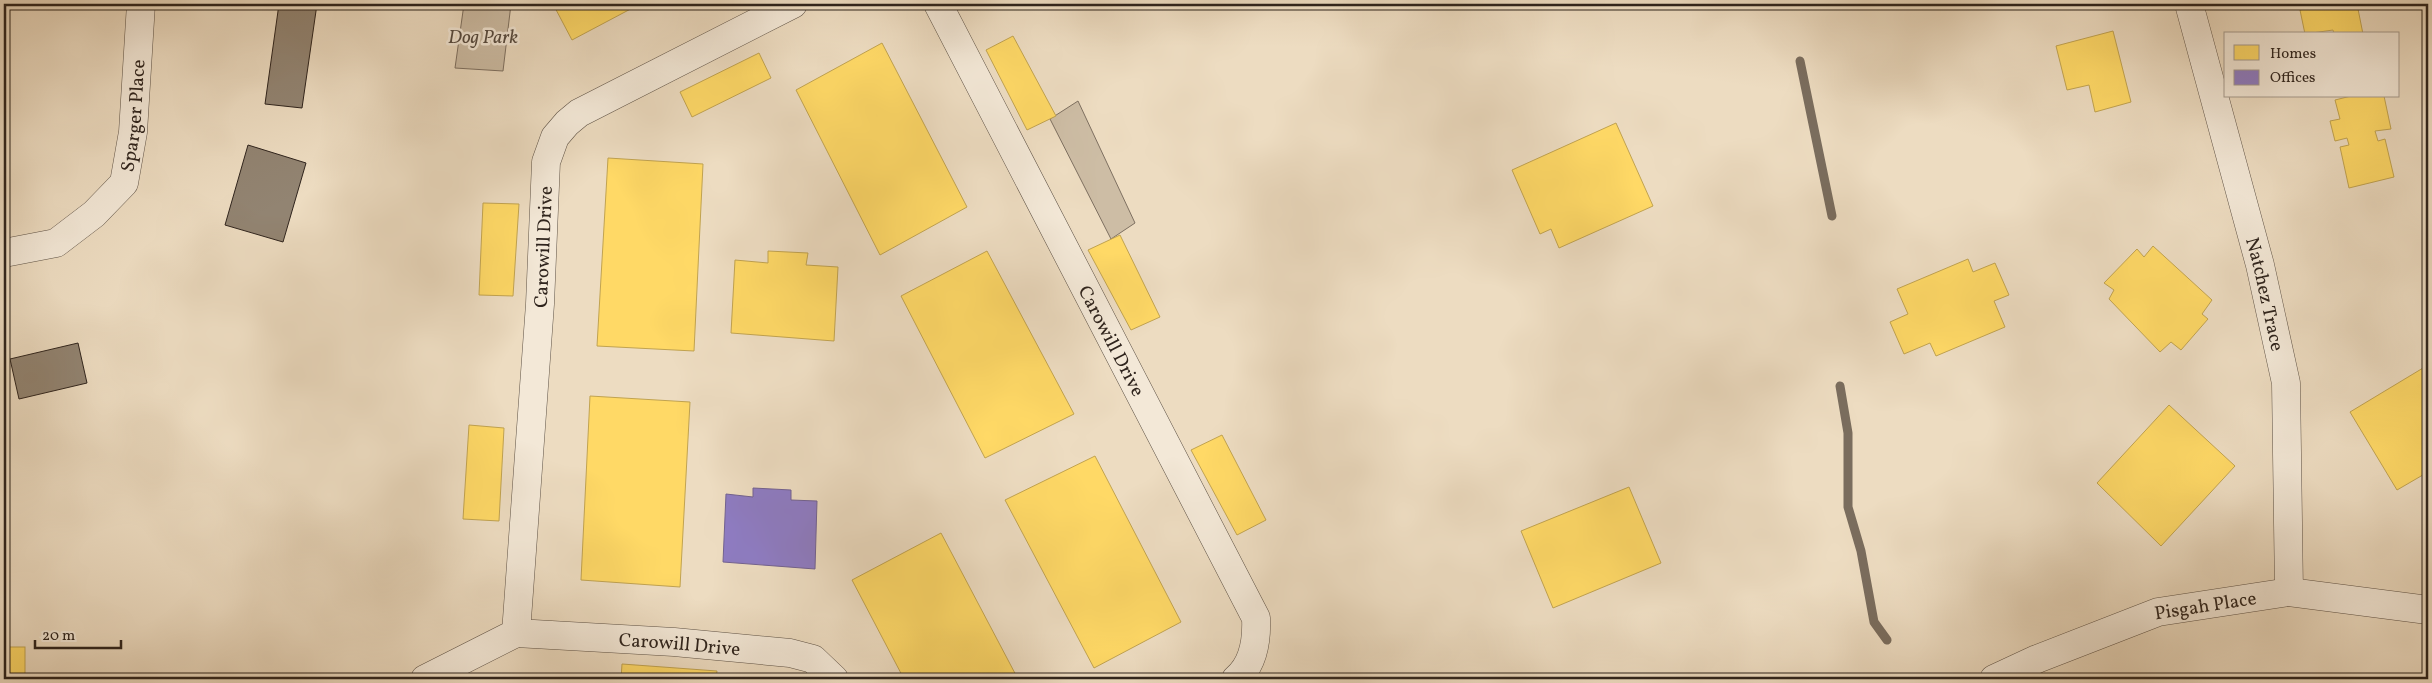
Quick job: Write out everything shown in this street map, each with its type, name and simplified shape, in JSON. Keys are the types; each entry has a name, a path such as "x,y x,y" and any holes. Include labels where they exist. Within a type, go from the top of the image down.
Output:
{"street":[{"name":"Sparger Place","path":"4,253 56,243 94,214 124,182 133,132 141,4"},
{"name":"Carowill Drive","path":"793,4 664,68 580,113 567,123 550,147 546,162 540,304 516,632 674,642 790,653 813,659 834,679"},
{"name":"Carowill Drive","path":"938,4 1256,618 1257,634 1252,657 1242,674 1236,679"},
{"name":"Natchez Trace","path":"2189,4 2260,266 2286,383 2289,592"},
{"name":"Pisgah Place","path":"1994,679 2037,659 2158,612 2289,592 2428,610"},
{"path":"425,679 516,632"}],"green space":[{"name":"Dog Park","path":"464,4 511,4 503,71 455,68"},
{"path":"1078,101 1135,223 1111,239 1050,119"}],"building: Homes":[{"path":"553,4 640,4 572,40"},
{"path":"2326,4 2357,4 2363,32 2334,32 2333,30 2305,32 2300,10"},
{"path":"2113,31 2131,102 2095,112 2089,85 2067,90 2056,46"},
{"path":"1013,36 1056,116 1027,130 986,50"},
{"path":"882,43 967,207 880,255 796,90"},
{"path":"759,53 771,78 692,117 680,92"},
{"path":"2343,98 2384,98 2391,129 2375,131 2378,141 2385,139 2394,177 2349,188 2340,147 2349,145 2347,138 2335,141 2330,121 2340,119 2335,100"},
{"path":"1616,123 1653,206 1559,248 1551,229 1540,234 1512,170"},
{"path":"608,158 703,164 694,351 597,346"},
{"path":"483,203 519,204 513,296 479,295"},
{"path":"1120,235 1160,317 1131,330 1088,250"},
{"path":"2153,246 2212,300 2202,314 2208,319 2181,350 2171,342 2160,352 2109,299 2114,290 2104,283 2137,249 2144,257"},
{"path":"768,251 808,253 806,265 838,267 834,341 731,333 735,260 768,263"},
{"path":"987,251 1074,414 985,458 901,296"},
{"path":"1968,259 1973,272 1995,263 2009,295 1994,301 2005,327 1936,356 1930,343 1904,354 1890,322 1908,314 1897,289"},
{"path":"2428,365 2428,472 2397,490 2350,412"},
{"path":"590,396 690,402 680,587 581,580"},
{"path":"2169,405 2235,466 2161,546 2097,483"},
{"path":"469,425 504,428 499,521 463,519"},
{"path":"1222,435 1266,520 1237,535 1191,450"},
{"path":"1095,456 1181,622 1094,668 1005,500"},
{"path":"1629,487 1661,563 1553,608 1521,531"},
{"path":"941,533 1018,679 904,679 852,580"},
{"path":"4,647 25,647 25,679 4,679"},
{"path":"622,664 717,671 716,679 621,679"}],"building: Offices":[{"path":"753,488 791,490 791,500 817,501 815,569 723,562 726,494 753,497"}],"building: Other":[{"path":"279,4 317,4 302,108 265,104"},
{"path":"248,145 306,163 283,242 225,225"},
{"path":"78,343 87,383 19,399 10,359"}],"waterway":[{"path":"1800,61 1832,216"},
{"path":"1840,386 1848,433 1848,507 1861,551 1874,622 1887,640"}]}
